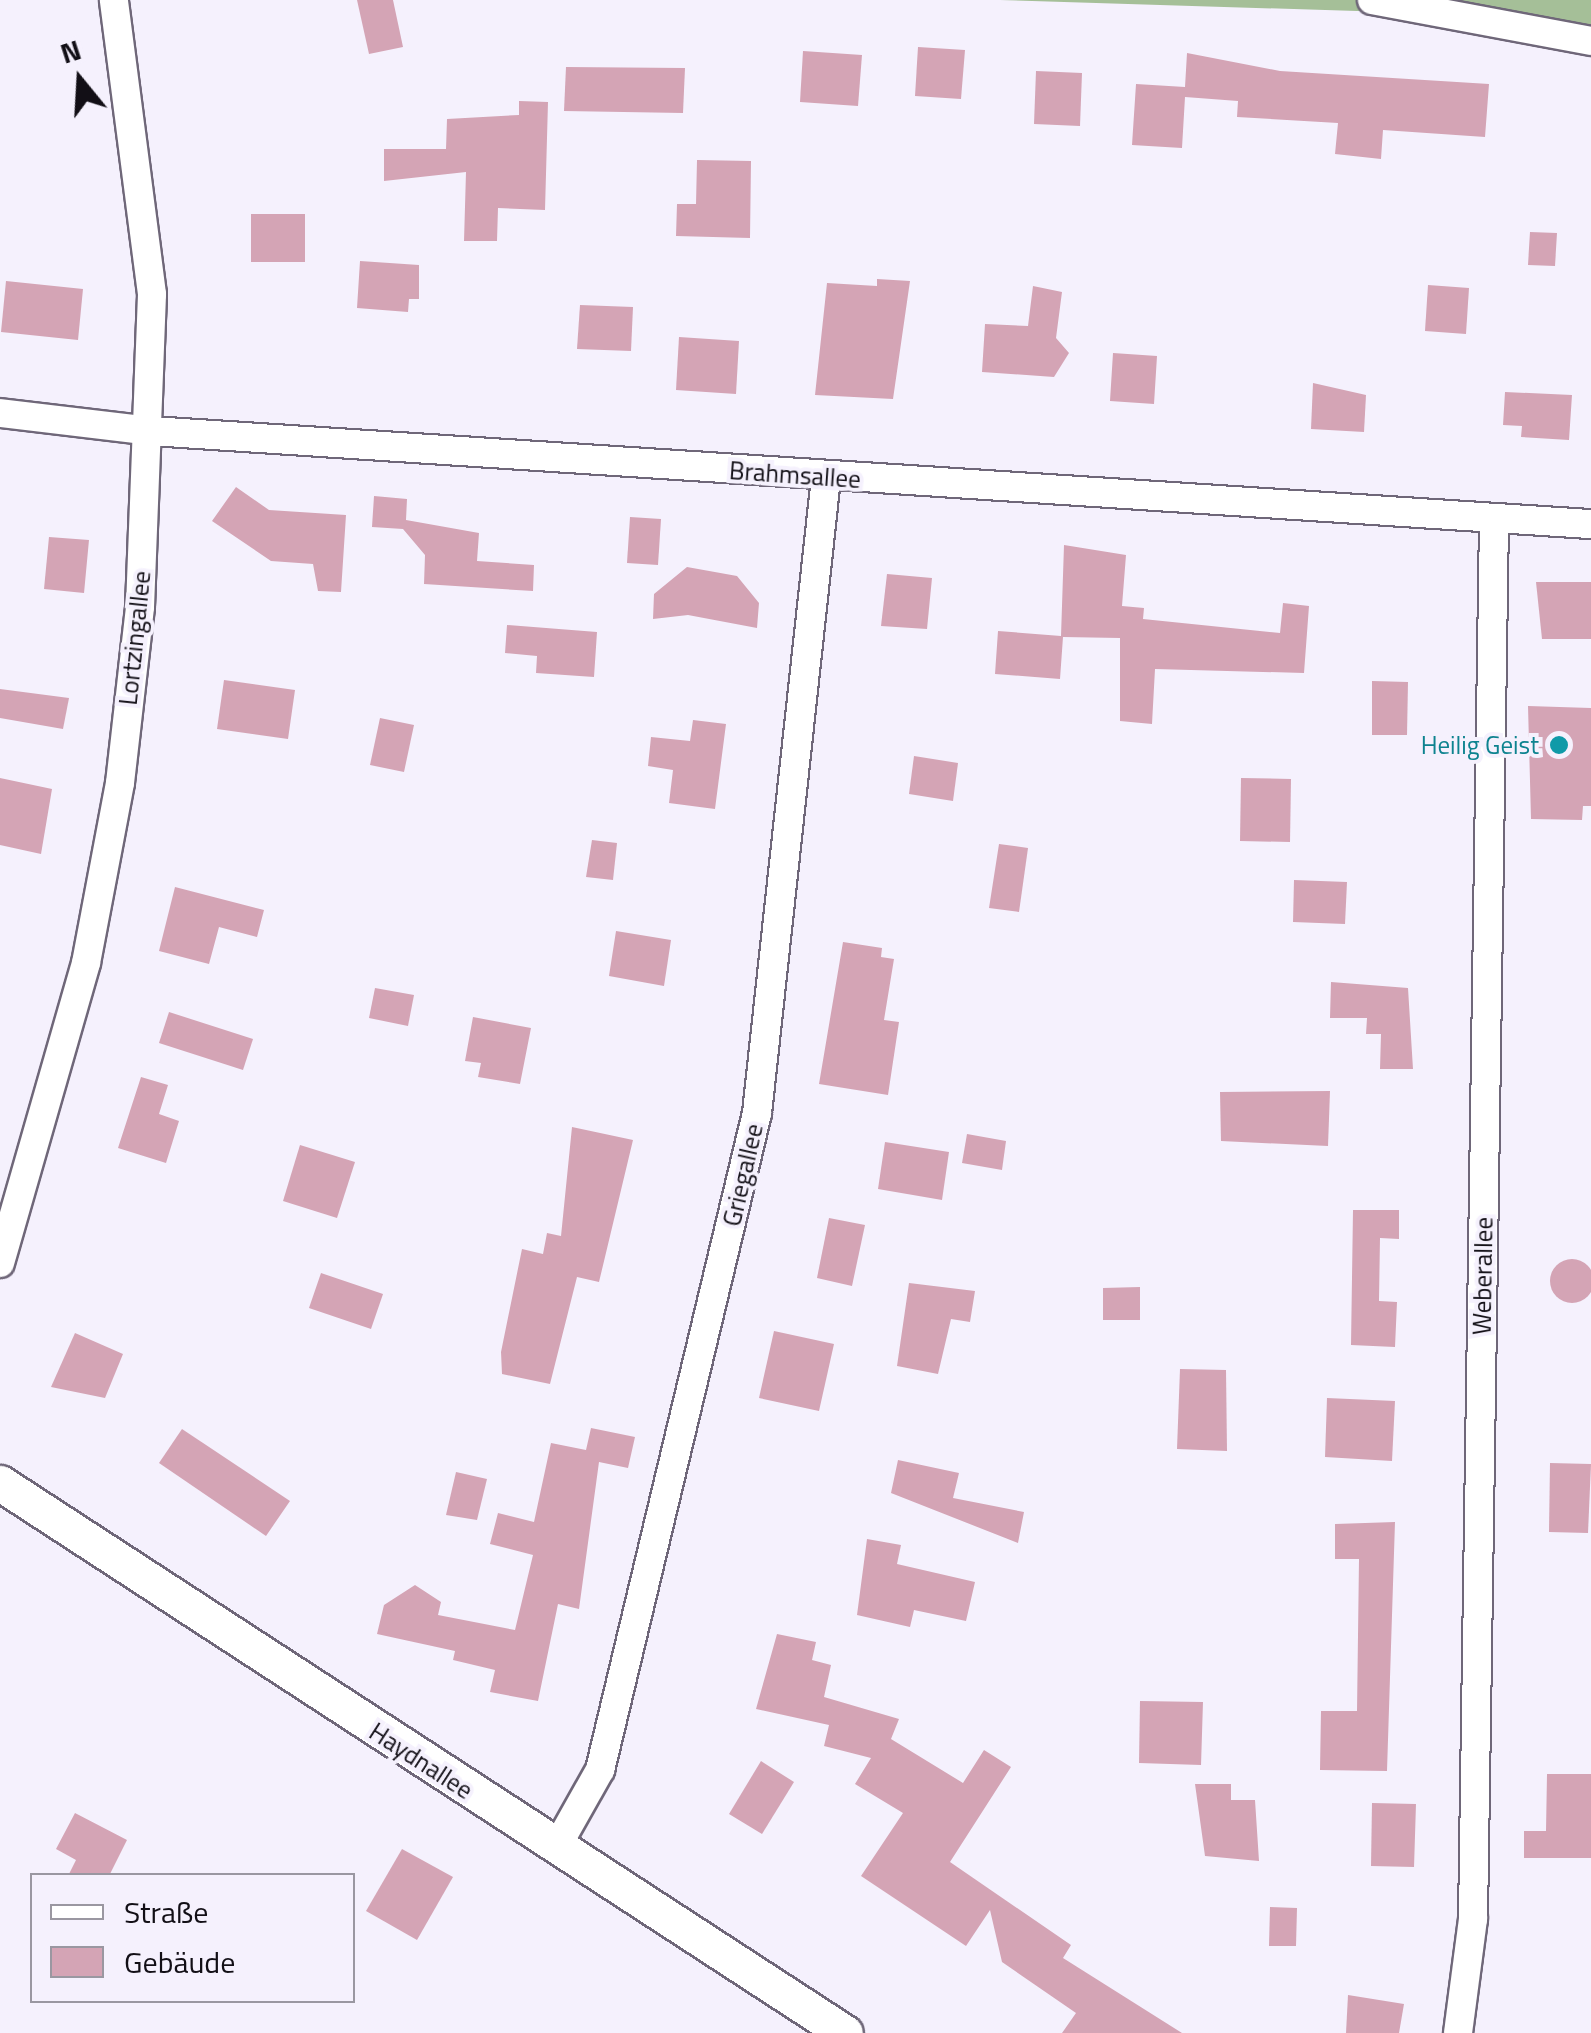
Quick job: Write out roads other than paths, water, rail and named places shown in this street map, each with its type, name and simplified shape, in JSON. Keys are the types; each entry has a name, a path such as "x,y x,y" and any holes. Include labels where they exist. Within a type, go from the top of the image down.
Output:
{"street":[{"name":"Lortzingallee","path":"0,1263 86,963 120,782 151,431 152,294 114,0"},
{"path":"1372,0 1591,40"},
{"name":"Brahmsallee","path":"0,413 151,431 826,478 1591,524"},
{"name":"Griegallee","path":"556,1848 600,1770 758,1113 826,478"},
{"name":"Weberallee","path":"1458,2033 1473,1919 1494,518"},
{"name":"Haydnallee","path":"0,1483 845,2033"}],"place":[{"name":"Heilig Geist","path":"1559,745"}]}
